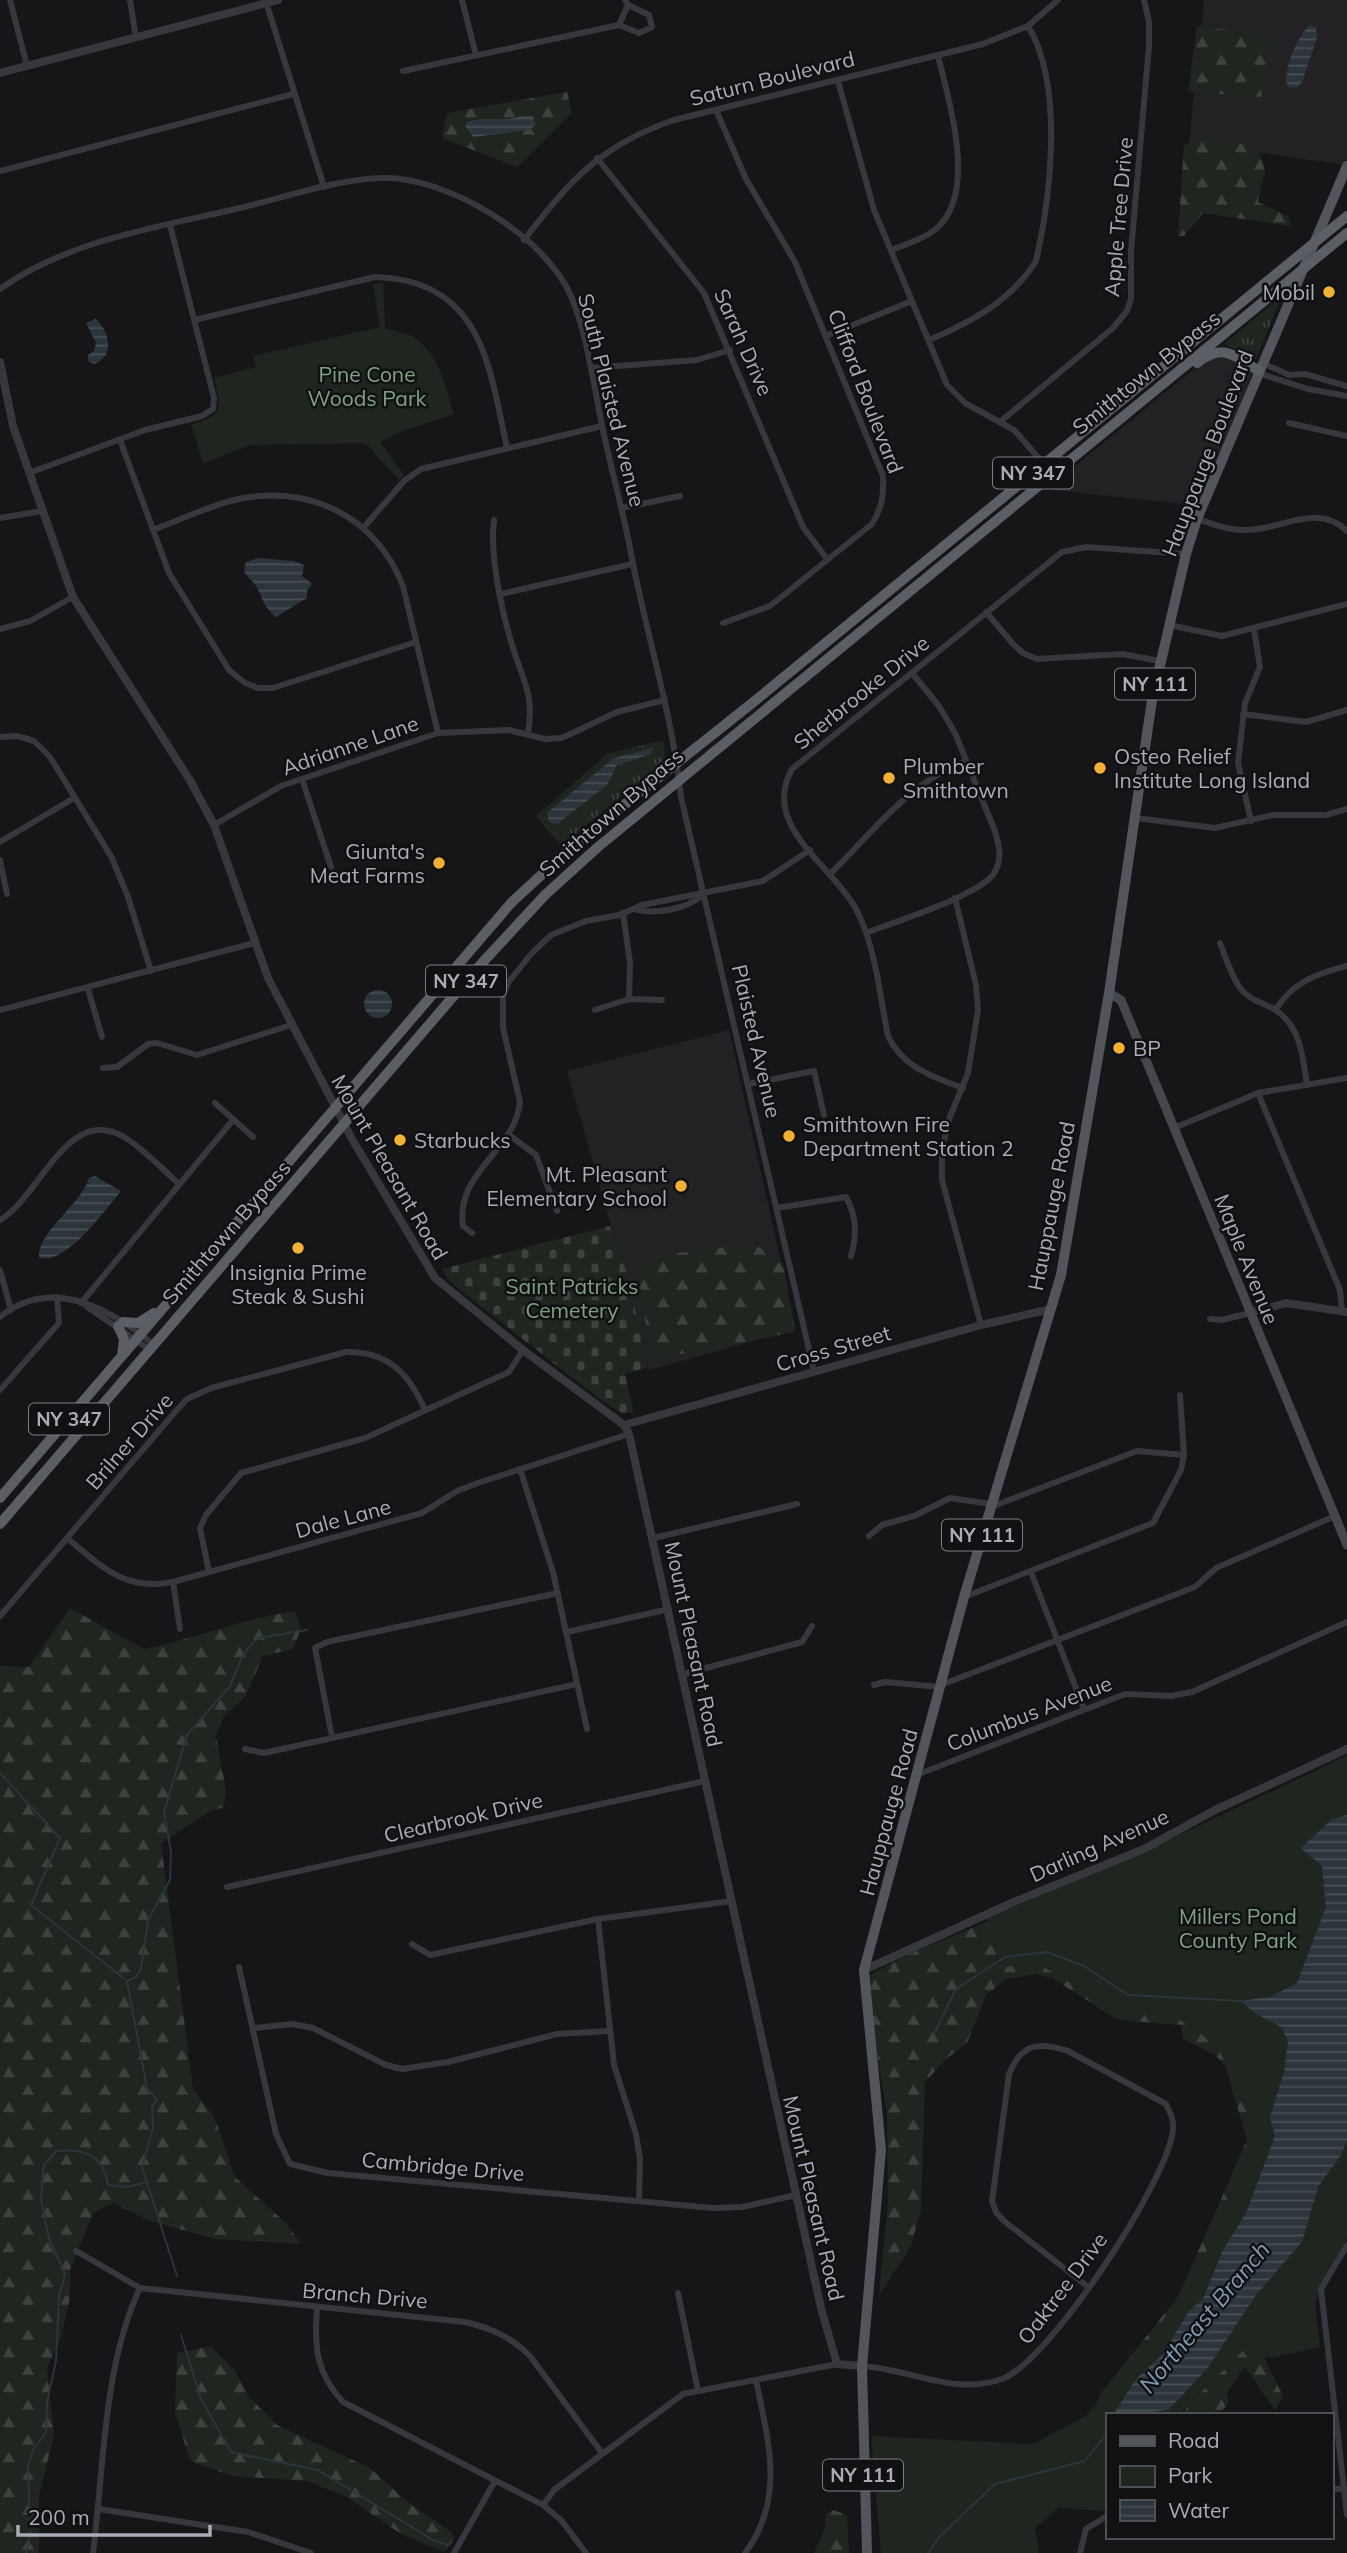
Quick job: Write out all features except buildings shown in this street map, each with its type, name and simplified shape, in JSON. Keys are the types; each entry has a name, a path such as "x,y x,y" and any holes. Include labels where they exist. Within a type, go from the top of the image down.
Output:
{"highway":[{"name":"Smithtown Bypass","path":"0,1498 512,902 575,844 677,760 751,704 1347,216"},
{"name":"Smithtown Bypass","path":"0,1524 545,895 679,778 1347,233"},
{"path":"1162,383 1170,383 1213,352 1233,355 1260,369"},
{"path":"122,1356 124,1339 121,1324 140,1322 165,1306"}],"main road":[{"name":"Hauppauge Boulevard","path":"1091,1098 1160,661 1186,554 1197,519 1347,166"},
{"name":"Maple Avenue","path":"1109,993 1121,1000 1347,1545"},
{"name":"Hauppauge Road","path":"867,2553 862,2366 881,2150 864,1970 919,1774 964,1597 1061,1275 1091,1098"}],"street":[{"path":"10,0 27,66"},
{"path":"130,0 136,38"},
{"path":"0,73 278,0"},
{"path":"462,0 476,55"},
{"name":"Saturn Boulevard","path":"524,240 577,177 597,158 638,132 983,44 1028,26 1058,0"},
{"name":"Apple Tree Drive","path":"1001,421 1113,328 1127,310 1131,299 1131,251 1149,46 1149,22 1144,0"},
{"path":"266,2 324,187"},
{"path":"403,71 619,25 639,33 652,27 649,15 627,2 619,25"},
{"path":"929,340 961,326 996,304 1026,277 1036,261 1050,151 1049,109 1045,64 1028,26"},
{"path":"892,250 939,227 953,204 958,144 938,56"},
{"path":"838,81 864,182 912,302 953,393 1001,421 1019,435 1044,464"},
{"path":"0,171 293,94"},
{"name":"Clifford Boulevard","path":"716,110 746,178 785,243 828,335 883,476 884,495 880,511 872,524 770,606 723,623"},
{"name":"Sarah Drive","path":"597,158 690,271 715,311 803,527 827,559"},
{"name":"South Plaisted Avenue","path":"0,289 23,272 68,252 324,187 385,178 428,184 463,197 524,240 570,293 591,368 677,760"},
{"path":"29,474 145,430 202,416 213,409 214,398 170,226"},
{"path":"194,320 375,277 400,278 423,285 467,319 478,335 487,358 507,449"},
{"path":"828,335 912,302"},
{"path":"591,368 697,360 730,350"},
{"name":"Mount Pleasant Road","path":"0,362 13,426 73,597 191,782 214,825 254,943 291,1025 344,1124 435,1278 523,1350 624,1425 629,1434 670,1609 705,1781 821,2308 837,2364"},
{"path":"1260,369 1289,375 1305,374 1347,386"},
{"path":"1260,369 1318,391 1347,396"},
{"path":"1318,391 1322,378"},
{"path":"1289,423 1347,436"},
{"path":"364,527 411,474 421,469 602,426"},
{"path":"120,440 169,573 229,670 245,683 258,688 273,688 416,642"},
{"path":"153,530 233,500 263,496 288,496 318,503 340,511 364,527 394,565 403,586 438,733"},
{"path":"622,508 680,496"},
{"path":"0,518 42,511"},
{"path":"1197,519 1232,530 1250,531 1297,518 1316,517 1332,520 1347,531"},
{"path":"495,520 492,538 501,594 532,707 528,734"},
{"name":"Sherbrooke Drive","path":"963,1088 913,1068 895,1051 888,1036 866,933 850,898 785,815 783,790 792,769 1050,560 1073,549 1086,547 1186,554"},
{"path":"501,594 632,564"},
{"path":"0,629 30,621 73,597"},
{"path":"1169,625 1212,635 1254,629 1347,604"},
{"path":"986,612 1013,644 1023,653 1037,659 1122,654 1160,661"},
{"path":"1251,821 1238,763 1244,714 1260,667 1254,629"},
{"path":"866,933 955,898 986,882 999,861 997,839 955,733 939,706 912,673"},
{"name":"Adrianne Lane","path":"214,825 281,786 438,733 458,735 509,730 545,738 562,738 617,712 665,700"},
{"path":"1244,714 1280,722 1306,722 1347,710"},
{"path":"0,737 17,736 34,741 50,757 122,878 151,971"},
{"name":"Plaisted Avenue","path":"677,760 704,894 814,1371"},
{"path":"831,873 881,818 929,779 966,761"},
{"path":"302,779 331,867"},
{"path":"0,842 74,798"},
{"path":"1136,818 1202,828 1226,827 1273,815 1326,816 1347,809"},
{"path":"472,1233 463,1226 461,1212 469,1184 509,1135 519,1117 520,1102 503,1028 503,995 508,983 551,935 586,921 763,881 810,850"},
{"path":"0,860 7,894"},
{"path":"636,909 657,912 692,904 704,894"},
{"path":"955,898 976,985 978,1010 963,1088 949,1118 942,1150 942,1180 981,1325"},
{"path":"676,899 677,907"},
{"path":"623,913 630,963 629,999"},
{"path":"0,1010 89,989 254,943"},
{"path":"1220,943 1240,988 1259,1005 1276,1009 1298,1037 1307,1085"},
{"path":"1276,1009 1285,994 1299,983 1347,967"},
{"path":"89,989 102,1037"},
{"path":"596,1010 629,999 662,1000"},
{"path":"103,1068 117,1067 148,1044 197,1055 261,1032 279,1031 291,1025"},
{"path":"749,1084 814,1071 824,1115"},
{"path":"1174,1128 1258,1093 1347,1077"},
{"path":"1210,1319 1222,1320 1286,1303 1344,1311 1339,1290 1258,1093"},
{"path":"215,1103 253,1137"},
{"path":"81,1303 233,1120"},
{"path":"0,1221 24,1201 63,1147 84,1133 97,1130 118,1134 179,1184"},
{"path":"509,1135 536,1154 557,1211"},
{"path":"777,1208 846,1197 852,1208 857,1233 851,1256"},
{"path":"0,1270 11,1310"},
{"path":"0,1317 11,1310 67,1296 121,1324 152,1347"},
{"path":"0,1390 59,1323 57,1297"},
{"name":"Cross Street","path":"624,1425 981,1325 1051,1309"},
{"path":"209,1572 200,1528 206,1515 241,1473 365,1438 509,1373 523,1350"},
{"name":"Brilner Drive","path":"0,1616 187,1399 211,1388 346,1352 362,1352 377,1355 405,1374 425,1410"},
{"path":"964,1597 1153,1523 1176,1483 1184,1455 1180,1395"},
{"name":"Dale Lane","path":"68,1539 106,1570 127,1581 159,1585 422,1513 457,1491 629,1434"},
{"path":"869,1536 882,1525 914,1516 950,1498 991,1505 1137,1451 1184,1455"},
{"path":"520,1469 558,1593 587,1730"},
{"path":"654,1538 796,1504"},
{"path":"874,1685 886,1682 941,1686 1195,1587 1216,1568 1335,1517"},
{"path":"1031,1572 1084,1709"},
{"path":"173,1582 180,1629"},
{"path":"331,1738 315,1648 327,1642 558,1593"},
{"path":"567,1632 670,1609"},
{"name":"Columbus Avenue","path":"919,1774 1125,1694 1171,1696 1192,1692 1347,1622"},
{"path":"684,1674 802,1642 812,1626"},
{"path":"245,1749 264,1753 577,1684"},
{"name":"Darling Avenue","path":"864,1970 1016,1901 1144,1849 1215,1810 1347,1749"},
{"name":"Clearbrook Drive","path":"227,1887 705,1781"},
{"path":"412,1944 430,1955 598,1919 732,1900"},
{"path":"598,1919 614,2065 640,2159 639,2200"},
{"name":"Cambridge Drive","path":"240,1967 276,2134 290,2164 305,2170 328,2173 732,2208 796,2195"},
{"path":"255,2028 292,2024 313,2028 386,2065 402,2069 422,2068 557,2034 610,2031"},
{"name":"Oaktree Drive","path":"862,2366 899,2371 945,2385 975,2386 1005,2378 1025,2365 1047,2342 1139,2215 1171,2140 1173,2127 1166,2104 1156,2096 1068,2051 1052,2045 1031,2046 1016,2058 1009,2074 993,2188 996,2212 1087,2286"},
{"path":"1332,2413 1321,2289 1347,2245"},
{"name":"Branch Drive","path":"76,2251 140,2288 465,2322 505,2336 530,2356 602,2453"},
{"path":"93,2553 117,2355 126,2318 140,2288"},
{"path":"678,2293 698,2391"},
{"path":"317,2308 316,2358 328,2387 342,2402 543,2505 561,2519 586,2553"},
{"path":"543,2505 554,2490 673,2400 698,2391 837,2364 862,2366"},
{"path":"745,2553 766,2517 772,2478 771,2455 756,2380"},
{"path":"1333,2422 1347,2515"},
{"path":"454,2553 495,2481"},
{"path":"1333,2490 1344,2488"},
{"path":"99,2509 248,2532 311,2553"},
{"path":"1080,2553 1086,2529 1106,2517"}],"shaded area":[{"path":"1204,0 1347,0 1347,165 1189,143"},
{"path":"1223,355 1253,371 1201,506 1053,490 1054,483 1209,357"},
{"name":"Mt. Pleasant Elementary School","path":"729,1030 796,1329 649,1370 567,1071"}],"green space":[{"path":"1197,26 1274,36 1261,97 1188,92"},
{"path":"567,92 572,112 517,167 442,138 447,113"},
{"path":"1202,136 1259,148 1265,171 1258,202 1289,217 1291,226 1203,213 1184,236 1178,236 1184,145"},
{"name":"Pine Cone Woods Park","path":"383,282 385,328 412,336 428,350 440,370 454,414 403,431 380,442 404,475 399,480 365,443 251,445 203,463 191,425 210,418 218,409 214,378 256,367 253,356 380,327 373,284"},
{"path":"1282,296 1256,359 1224,344"},
{"path":"664,740 665,760 561,846 536,816 607,754"},
{"name":"Saint Patricks Cemetery","path":"610,1226 627,1274 648,1367 625,1374 634,1413 622,1413 601,1400 465,1294 450,1281 442,1269"},
{"path":"754,1244 783,1263 795,1332 651,1360 639,1276 644,1264 660,1255"},
{"path":"70,1608 144,1649 257,1618 295,1611 301,1629 293,1649 263,1656 245,1697 225,1715 216,1736 226,1790 224,1807 209,1812 161,1843 193,2089 215,2118 235,2177 287,2224 301,2244 215,2239 150,2221 113,2203 93,2213 70,2270 70,2297 61,2337 47,2368 54,2436 39,2495 39,2553 0,2553 0,1666 29,1667"},
{"path":"1347,1755 1347,1813 1280,2030 1242,2215 1106,2414 1095,2407 1100,2394 1178,2297 1247,2140 1225,2065 1215,2055 1183,2039 1181,2025 1118,2020 1052,1978 1036,1974 1006,1979 986,1995 967,2043 946,2059 925,2082 921,2211 910,2248 879,2295 888,2202 887,2114 874,2033 870,1975 907,1955 1148,1854"},
{"name":"Millers Pond County Park","path":"1347,1756 1347,2239 1321,2285 1315,2305 1320,2347 1271,2358 1251,2343 1180,2413 1106,2413 1106,2511 1059,2508 1035,2528 1039,2553 881,2553 871,2436 1033,2444 1087,2415 1148,2344 1208,2248 1250,2143 1246,2110 1217,2045 1166,2011 1119,2012 1035,1962 1001,1968 987,1918 1145,1851"},
{"path":"1239,2335 1289,2347 1264,2358 1283,2396 1275,2410 1245,2367 1227,2392 1229,2403 1219,2413 1182,2413 1229,2361"},
{"path":"210,2346 234,2369 249,2397 277,2425 370,2468 410,2504 452,2532 454,2539 444,2552 401,2534 347,2497 307,2481 232,2476 190,2461 175,2412 177,2353"},
{"path":"833,2510 847,2515 849,2553 814,2553 825,2528 826,2514"}],"water":[{"path":"1310,25 1316,27 1317,38 1302,82 1298,87 1289,88 1288,65 1301,37"},
{"path":"533,116 536,124 530,130 473,137 465,126 467,122 474,120"},
{"path":"96,319 105,331 108,350 101,361 94,364 88,361 88,355 94,351 96,343 86,323"},
{"path":"258,558 294,561 304,565 302,576 312,584 307,590 307,598 276,617 265,605 255,584 244,571 246,562"},
{"path":"653,748 651,754 617,765 607,785 556,825 549,822 547,813 614,758"},
{"path":"378,990 388,994 392,1004 388,1014 378,1018 368,1014 364,1004 368,994"},
{"path":"95,1176 121,1191 72,1246 49,1258 39,1257 45,1237 78,1198 89,1178"},
{"path":"1347,1815 1347,2140 1341,2155 1318,2187 1302,2242 1256,2295 1207,2369 1169,2409 1150,2413 1114,2413 1136,2379 1162,2355 1189,2311 1203,2299 1223,2250 1246,2213 1275,2136 1270,2117 1284,2072 1288,2041 1281,2027 1253,2012 1241,2001 1270,1997 1297,1983 1326,1907 1322,1866 1301,1848 1332,1819"}],"waterway":[{"path":"127,1981 136,1977 141,1969 148,1920 170,1880 171,1852 164,1812 187,1735 230,1686 243,1654 258,1638 307,1630"},
{"name":"Northeast Branch","path":"0,1773 60,1838 31,1905 127,1981 147,2088 157,2100 152,2106 153,2128 142,2167 177,2276"},
{"path":"935,2032 956,1989 1005,1957 1047,1952 1084,1966 1128,1995 1242,2001"},
{"path":"26,2553 30,2536 28,2466 33,2450 46,2432 47,2402 56,2361 59,2297 65,2274 49,2239 41,2199 44,2165 56,2151 76,2151 97,2160 106,2175 108,2185 126,2187 148,2182"},
{"name":"Northeast Branch","path":"181,2335 201,2399 231,2452 318,2470 433,2540 448,2545"},
{"name":"Northeast Branch","path":"928,2553 940,2536 995,2484 1085,2461 1106,2434"}],"place":[{"name":"Mobil","path":"1329,292"},
{"name":"Osteo Relief Institute Long Island","path":"1100,768"},
{"name":"Plumber Smithtown","path":"889,778"},
{"name":"Giunta's Meat Farms","path":"439,863"},
{"name":"BP","path":"1119,1048"},
{"name":"Smithtown Fire Department Station 2","path":"789,1136"},
{"name":"Starbucks","path":"400,1140"},
{"name":"Mt. Pleasant Elementary School","path":"681,1186"},
{"name":"Insignia Prime Steak & Sushi","path":"298,1248"}]}
